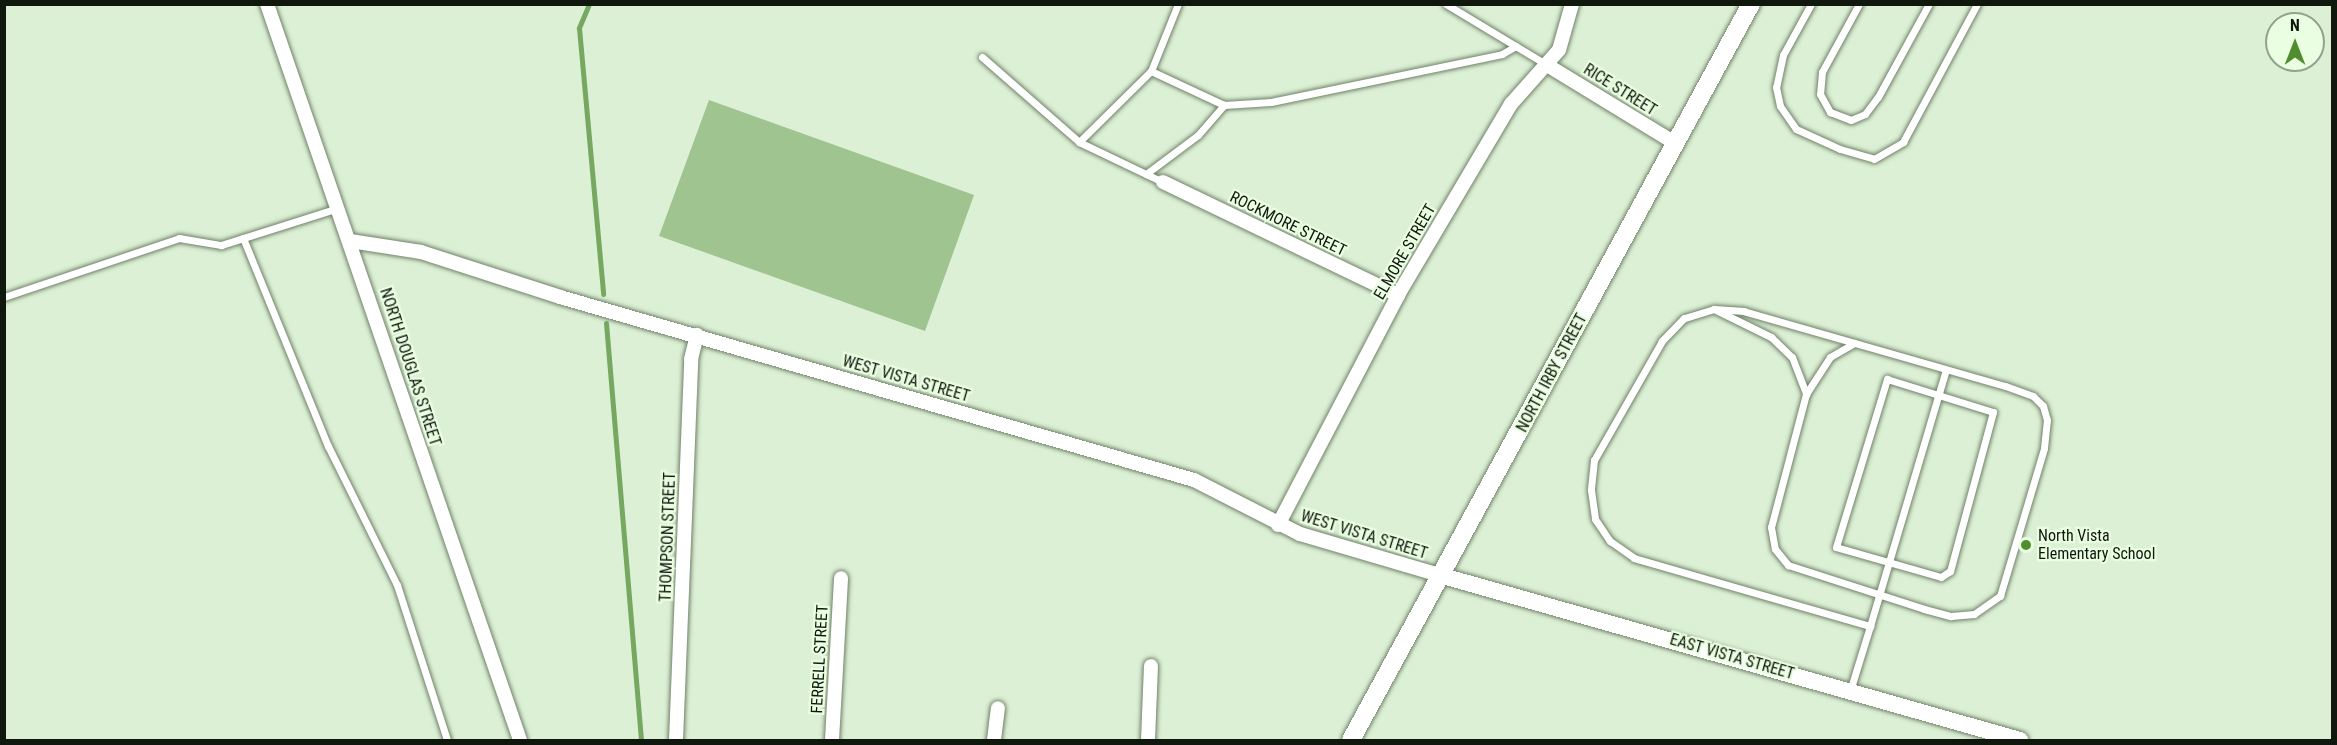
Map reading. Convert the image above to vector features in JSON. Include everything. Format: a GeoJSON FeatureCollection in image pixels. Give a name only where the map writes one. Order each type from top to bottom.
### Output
{"type":"FeatureCollection","features":[{"type":"Feature","properties":{"kind":"main road","name":"NORTH IRBY STREET"},"geometry":{"type":"LineString","coordinates":[[1351,741],[1443,576],[1751,4]]}},
{"type":"Feature","properties":{"kind":"street","name":"NORTH DOUGLAS STREET"},"geometry":{"type":"LineString","coordinates":[[267,4],[520,741]]}},
{"type":"Feature","properties":{"kind":"street","name":"ELMORE STREET"},"geometry":{"type":"LineString","coordinates":[[1278,525],[1398,296],[1520,90],[1547,65],[1559,50],[1572,4]]}},
{"type":"Feature","properties":{"kind":"street","name":"RICE STREET"},"geometry":{"type":"LineString","coordinates":[[1547,65],[1675,143]]}},
{"type":"Feature","properties":{"kind":"street","name":"ROCKMORE STREET"},"geometry":{"type":"LineString","coordinates":[[1163,182],[1398,296]]}},
{"type":"Feature","properties":{"kind":"street","name":"WEST VISTA STREET"},"geometry":{"type":"LineString","coordinates":[[350,241],[421,252],[1194,480],[1278,525],[1443,576]]}},
{"type":"Feature","properties":{"kind":"street","name":"THOMPSON STREET"},"geometry":{"type":"LineString","coordinates":[[675,741],[691,359],[697,335]]}},
{"type":"Feature","properties":{"kind":"street","name":"EAST VISTA STREET"},"geometry":{"type":"LineString","coordinates":[[1443,576],[2012,740]]}},
{"type":"Feature","properties":{"kind":"street","name":"FERRELL STREET"},"geometry":{"type":"LineString","coordinates":[[832,741],[841,578]]}},
{"type":"Feature","properties":{"kind":"street"},"geometry":{"type":"LineString","coordinates":[[1148,741],[1151,666]]}},
{"type":"Feature","properties":{"kind":"street"},"geometry":{"type":"LineString","coordinates":[[994,741],[998,708]]}},
{"type":"Feature","properties":{"kind":"lane"},"geometry":{"type":"LineString","coordinates":[[1079,142],[1151,70],[1178,4]]}},
{"type":"Feature","properties":{"kind":"lane"},"geometry":{"type":"LineString","coordinates":[[1446,4],[1547,65]]}},
{"type":"Feature","properties":{"kind":"lane"},"geometry":{"type":"LineString","coordinates":[[1811,4],[1783,55],[1776,87],[1780,106],[1796,129],[1840,149],[1874,159],[1902,142],[1977,4]]}},
{"type":"Feature","properties":{"kind":"lane"},"geometry":{"type":"LineString","coordinates":[[1859,4],[1822,72],[1820,94],[1830,112],[1851,120],[1865,114],[1878,97],[1929,4]]}},
{"type":"Feature","properties":{"kind":"lane"},"geometry":{"type":"LineString","coordinates":[[1151,70],[1224,105],[1270,102],[1502,54],[1516,46]]}},
{"type":"Feature","properties":{"kind":"lane"},"geometry":{"type":"LineString","coordinates":[[982,57],[1079,142],[1163,182]]}},
{"type":"Feature","properties":{"kind":"lane"},"geometry":{"type":"LineString","coordinates":[[1146,174],[1198,135],[1224,105]]}},
{"type":"Feature","properties":{"kind":"lane"},"geometry":{"type":"LineString","coordinates":[[4,297],[179,238],[221,245],[338,208]]}},
{"type":"Feature","properties":{"kind":"lane"},"geometry":{"type":"LineString","coordinates":[[243,238],[328,446],[396,585],[447,741]]}},
{"type":"Feature","properties":{"kind":"lane"},"geometry":{"type":"LineString","coordinates":[[1854,343],[1830,357],[1806,394],[1771,527],[1775,549],[1788,565],[1951,616],[1974,614],[1993,602],[2007,579],[2041,459],[2047,420],[2043,406],[2033,396],[1946,369],[1744,311],[1714,309],[1684,318],[1662,341],[1594,460],[1590,490],[1595,519],[1610,541],[1634,558],[1870,626]]}},
{"type":"Feature","properties":{"kind":"lane"},"geometry":{"type":"LineString","coordinates":[[1714,309],[1771,337],[1792,357],[1806,394]]}},
{"type":"Feature","properties":{"kind":"lane"},"geometry":{"type":"LineString","coordinates":[[1850,692],[1882,595],[1946,369]]}},
{"type":"Feature","properties":{"kind":"lane"},"geometry":{"type":"LineString","coordinates":[[1887,379],[1939,394],[1993,412],[1950,571],[1941,577],[1836,547],[1887,379]]}},
{"type":"Feature","properties":{"kind":"green space"},"geometry":{"type":"Polygon","coordinates":[[[709,100],[974,195],[925,331],[659,236],[709,100]]]}},
{"type":"Feature","properties":{"kind":"waterway"},"geometry":{"type":"LineString","coordinates":[[589,4],[579,28],[603,294]]}},
{"type":"Feature","properties":{"kind":"waterway"},"geometry":{"type":"LineString","coordinates":[[606,323],[641,739]]}},
{"type":"Feature","properties":{"kind":"place","name":"North Vista Elementary School"},"geometry":{"type":"Point","coordinates":[2026,545]}}]}
